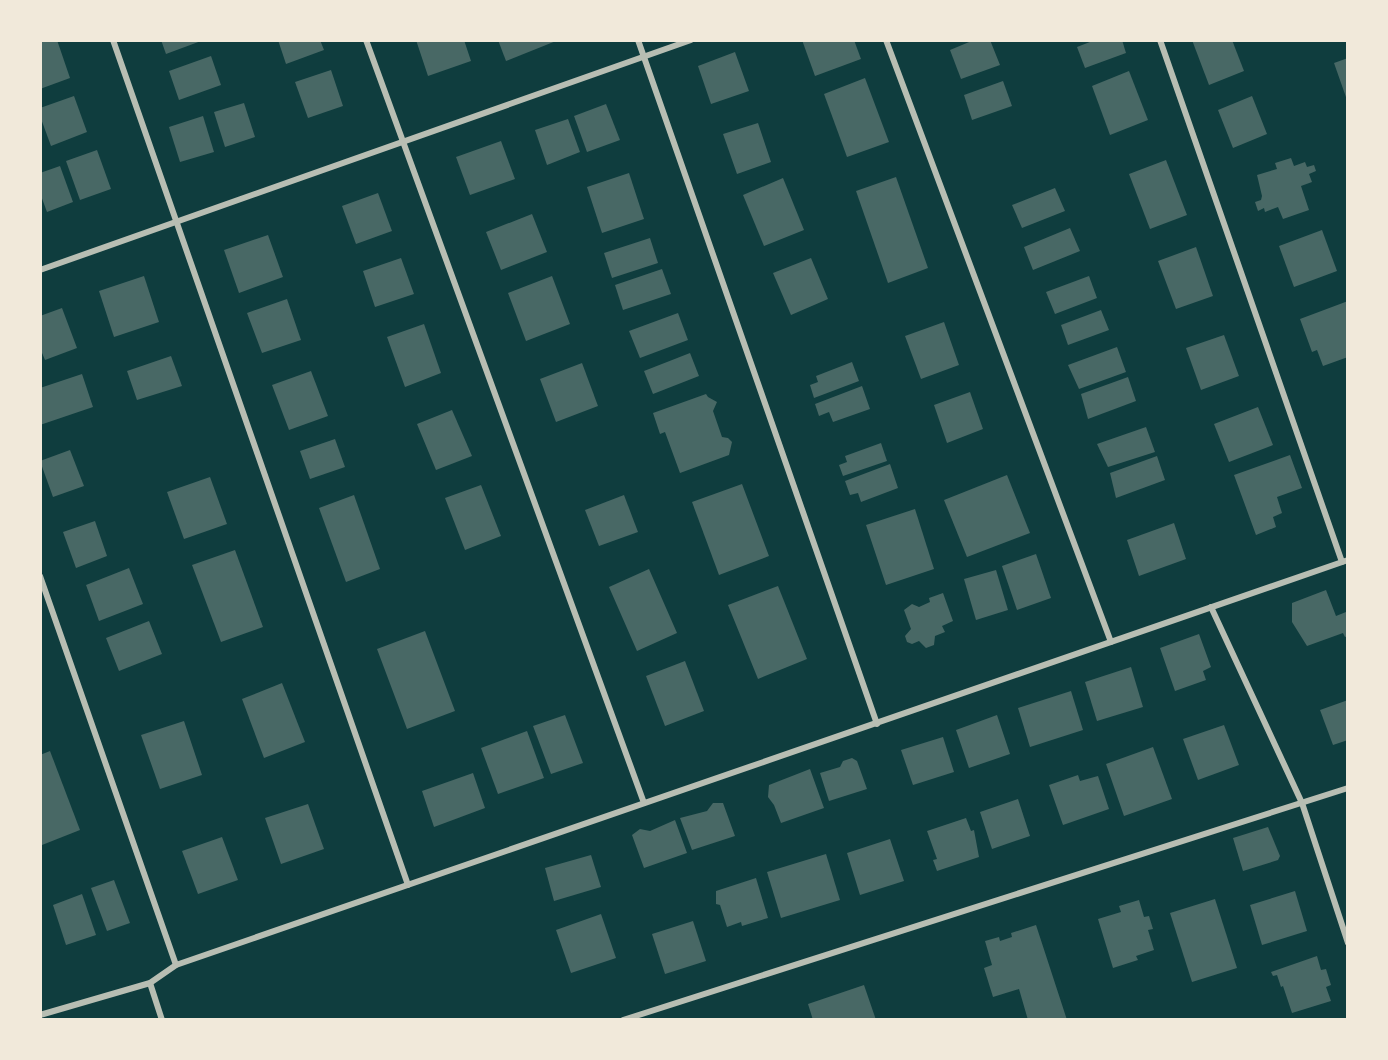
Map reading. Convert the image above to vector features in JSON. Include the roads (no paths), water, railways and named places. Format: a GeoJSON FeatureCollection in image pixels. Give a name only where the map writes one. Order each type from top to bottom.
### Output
{"type":"FeatureCollection","features":[{"type":"Feature","properties":{"kind":"street"},"geometry":{"type":"LineString","coordinates":[[113,40],[408,885]]}},
{"type":"Feature","properties":{"kind":"street"},"geometry":{"type":"LineString","coordinates":[[366,40],[644,803]]}},
{"type":"Feature","properties":{"kind":"street"},"geometry":{"type":"LineString","coordinates":[[638,40],[877,724]]}},
{"type":"Feature","properties":{"kind":"street"},"geometry":{"type":"LineString","coordinates":[[40,270],[691,40]]}},
{"type":"Feature","properties":{"kind":"street"},"geometry":{"type":"LineString","coordinates":[[886,40],[1112,642]]}},
{"type":"Feature","properties":{"kind":"street"},"geometry":{"type":"LineString","coordinates":[[40,1015],[150,983],[176,964],[1345,561],[1160,40]]}},
{"type":"Feature","properties":{"kind":"street"},"geometry":{"type":"LineString","coordinates":[[40,576],[176,964]]}},
{"type":"Feature","properties":{"kind":"street"},"geometry":{"type":"LineString","coordinates":[[1211,607],[1302,804],[1347,944]]}},
{"type":"Feature","properties":{"kind":"street"},"geometry":{"type":"LineString","coordinates":[[623,1020],[1347,788]]}},
{"type":"Feature","properties":{"kind":"street"},"geometry":{"type":"LineString","coordinates":[[150,983],[162,1020]]}}]}
